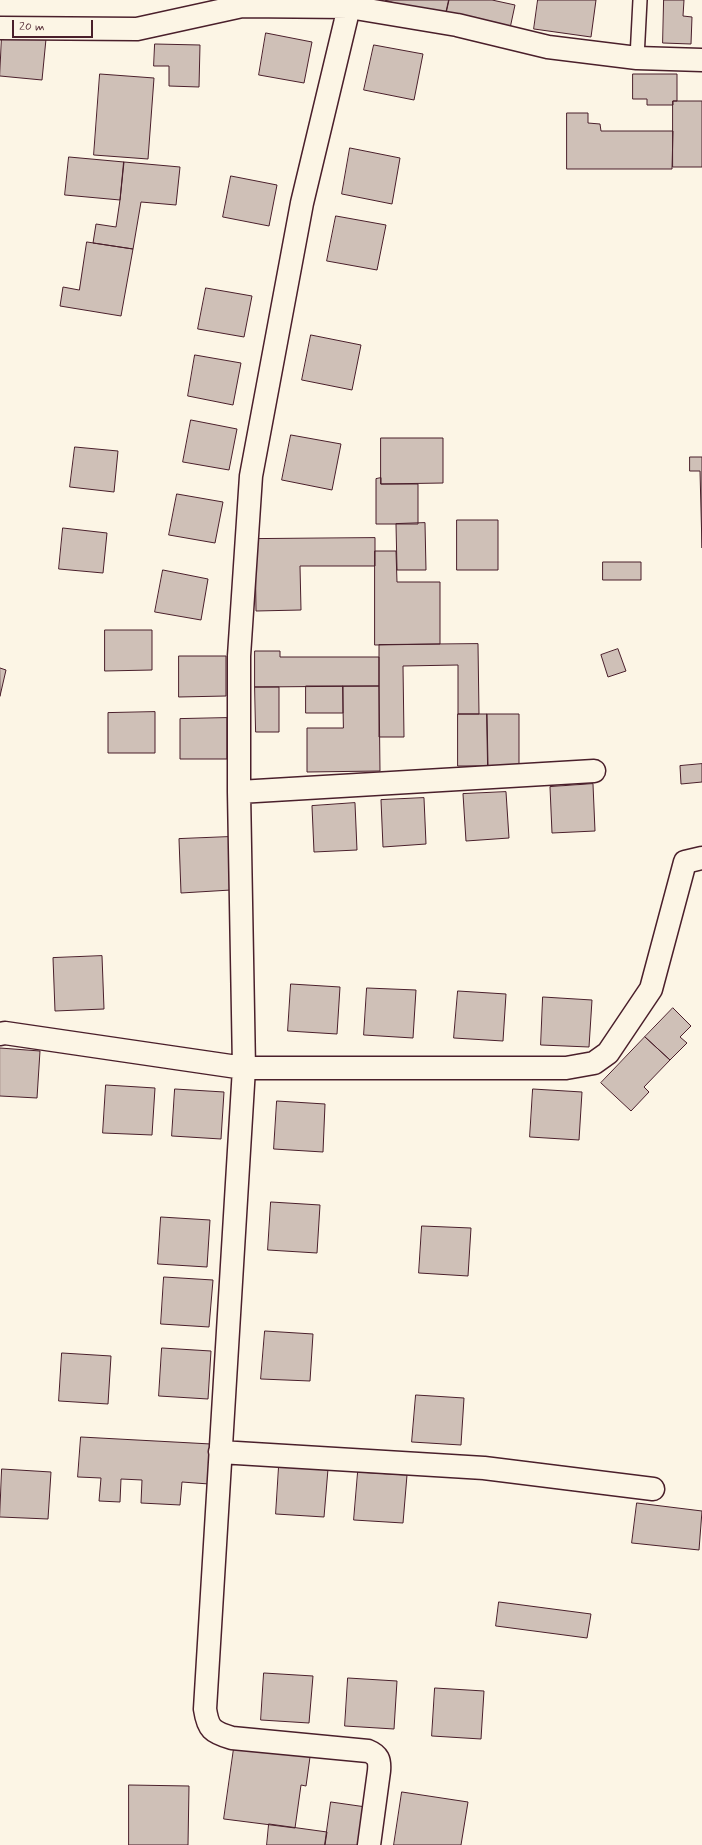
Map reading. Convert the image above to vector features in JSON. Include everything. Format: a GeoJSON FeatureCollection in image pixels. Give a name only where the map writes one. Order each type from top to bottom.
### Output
{"type":"FeatureCollection","features":[{"type":"Feature","properties":{"kind":"street"},"geometry":{"type":"LineString","coordinates":[[0,28],[137,29],[242,3],[349,7],[457,25],[548,46],[637,58],[702,60]]}},
{"type":"Feature","properties":{"kind":"street"},"geometry":{"type":"LineString","coordinates":[[349,7],[302,203],[251,476],[239,656],[239,792],[244,1068],[205,1709],[207,1724],[216,1733],[232,1738],[368,1751],[376,1754],[380,1761],[369,1845]]}},
{"type":"Feature","properties":{"kind":"street"},"geometry":{"type":"LineString","coordinates":[[239,792],[594,771]]}},
{"type":"Feature","properties":{"kind":"street"},"geometry":{"type":"LineString","coordinates":[[0,1034],[5,1033],[244,1068],[566,1068],[594,1063],[608,1053],[650,989],[685,862],[702,858]]}},
{"type":"Feature","properties":{"kind":"street"},"geometry":{"type":"LineString","coordinates":[[220,1452],[484,1468],[653,1489]]}},
{"type":"Feature","properties":{"kind":"lane"},"geometry":{"type":"LineString","coordinates":[[637,58],[640,0]]}},
{"type":"Feature","properties":{"kind":"building"},"geometry":{"type":"Polygon","coordinates":[[[385,0],[449,0],[445,18],[385,0]]]}},
{"type":"Feature","properties":{"kind":"building"},"geometry":{"type":"Polygon","coordinates":[[[449,0],[492,0],[515,5],[509,33],[445,18],[449,0]]]}},
{"type":"Feature","properties":{"kind":"building"},"geometry":{"type":"Polygon","coordinates":[[[538,0],[596,0],[591,37],[534,29],[538,0]]]}},
{"type":"Feature","properties":{"kind":"building"},"geometry":{"type":"Polygon","coordinates":[[[664,0],[684,0],[683,16],[692,17],[691,44],[663,43],[664,0]]]}},
{"type":"Feature","properties":{"kind":"building"},"geometry":{"type":"Polygon","coordinates":[[[266,33],[312,42],[304,83],[259,75],[266,33]]]}},
{"type":"Feature","properties":{"kind":"building"},"geometry":{"type":"Polygon","coordinates":[[[2,35],[46,39],[42,80],[0,76],[2,35]]]}},
{"type":"Feature","properties":{"kind":"building"},"geometry":{"type":"Polygon","coordinates":[[[155,44],[200,45],[199,87],[169,86],[169,66],[154,66],[155,44]]]}},
{"type":"Feature","properties":{"kind":"building"},"geometry":{"type":"Polygon","coordinates":[[[374,45],[423,54],[414,100],[364,90],[374,45]]]}},
{"type":"Feature","properties":{"kind":"building"},"geometry":{"type":"Polygon","coordinates":[[[100,74],[154,78],[148,159],[94,155],[100,74]]]}},
{"type":"Feature","properties":{"kind":"building"},"geometry":{"type":"Polygon","coordinates":[[[633,74],[677,74],[677,101],[673,101],[673,105],[647,105],[647,99],[633,99],[633,74]]]}},
{"type":"Feature","properties":{"kind":"building"},"geometry":{"type":"Polygon","coordinates":[[[673,101],[702,101],[702,167],[673,167],[673,101]]]}},
{"type":"Feature","properties":{"kind":"building"},"geometry":{"type":"Polygon","coordinates":[[[567,113],[588,113],[588,123],[600,124],[601,131],[673,131],[672,169],[567,169],[567,113]]]}},
{"type":"Feature","properties":{"kind":"building"},"geometry":{"type":"Polygon","coordinates":[[[350,148],[400,158],[392,204],[342,194],[350,148]]]}},
{"type":"Feature","properties":{"kind":"building"},"geometry":{"type":"Polygon","coordinates":[[[69,157],[124,162],[120,200],[65,195],[69,157]]]}},
{"type":"Feature","properties":{"kind":"building"},"geometry":{"type":"Polygon","coordinates":[[[124,162],[180,167],[176,205],[141,202],[133,249],[93,243],[96,224],[116,227],[124,162]]]}},
{"type":"Feature","properties":{"kind":"building"},"geometry":{"type":"Polygon","coordinates":[[[231,176],[277,185],[269,226],[223,217],[231,176]]]}},
{"type":"Feature","properties":{"kind":"building"},"geometry":{"type":"Polygon","coordinates":[[[336,216],[386,225],[377,270],[327,261],[336,216]]]}},
{"type":"Feature","properties":{"kind":"building"},"geometry":{"type":"Polygon","coordinates":[[[87,242],[133,249],[121,316],[60,306],[63,287],[79,290],[87,242]]]}},
{"type":"Feature","properties":{"kind":"building"},"geometry":{"type":"Polygon","coordinates":[[[206,288],[252,296],[244,337],[198,329],[206,288]]]}},
{"type":"Feature","properties":{"kind":"building"},"geometry":{"type":"Polygon","coordinates":[[[311,335],[361,345],[352,390],[302,380],[311,335]]]}},
{"type":"Feature","properties":{"kind":"building"},"geometry":{"type":"Polygon","coordinates":[[[195,355],[241,363],[233,405],[188,396],[195,355]]]}},
{"type":"Feature","properties":{"kind":"building"},"geometry":{"type":"Polygon","coordinates":[[[191,420],[237,429],[229,470],[183,462],[191,420]]]}},
{"type":"Feature","properties":{"kind":"building"},"geometry":{"type":"Polygon","coordinates":[[[291,435],[341,444],[332,490],[282,480],[291,435]]]}},
{"type":"Feature","properties":{"kind":"building"},"geometry":{"type":"Polygon","coordinates":[[[381,438],[443,438],[443,483],[381,484],[381,438]]]}},
{"type":"Feature","properties":{"kind":"building"},"geometry":{"type":"Polygon","coordinates":[[[75,447],[118,451],[114,492],[70,487],[75,447]]]}},
{"type":"Feature","properties":{"kind":"building"},"geometry":{"type":"Polygon","coordinates":[[[690,457],[702,457],[702,548],[700,471],[690,471],[690,457]]]}},
{"type":"Feature","properties":{"kind":"building"},"geometry":{"type":"Polygon","coordinates":[[[381,478],[381,484],[418,484],[418,524],[376,524],[376,479],[381,478]]]}},
{"type":"Feature","properties":{"kind":"building"},"geometry":{"type":"Polygon","coordinates":[[[177,494],[223,502],[215,543],[169,535],[177,494]]]}},
{"type":"Feature","properties":{"kind":"building"},"geometry":{"type":"Polygon","coordinates":[[[457,520],[498,520],[498,570],[457,570],[457,520]]]}},
{"type":"Feature","properties":{"kind":"building"},"geometry":{"type":"Polygon","coordinates":[[[425,523],[426,570],[397,570],[396,524],[425,523]]]}},
{"type":"Feature","properties":{"kind":"building"},"geometry":{"type":"Polygon","coordinates":[[[63,528],[107,533],[103,573],[59,569],[63,528]]]}},
{"type":"Feature","properties":{"kind":"building"},"geometry":{"type":"Polygon","coordinates":[[[375,538],[375,566],[300,566],[301,610],[256,611],[255,539],[375,538]]]}},
{"type":"Feature","properties":{"kind":"building"},"geometry":{"type":"Polygon","coordinates":[[[375,551],[396,551],[397,582],[440,582],[440,644],[375,645],[375,551]]]}},
{"type":"Feature","properties":{"kind":"building"},"geometry":{"type":"Polygon","coordinates":[[[603,562],[641,562],[641,580],[603,580],[603,562]]]}},
{"type":"Feature","properties":{"kind":"building"},"geometry":{"type":"Polygon","coordinates":[[[163,570],[208,579],[201,620],[155,612],[163,570]]]}},
{"type":"Feature","properties":{"kind":"building"},"geometry":{"type":"Polygon","coordinates":[[[105,630],[152,630],[152,670],[105,671],[105,630]]]}},
{"type":"Feature","properties":{"kind":"building"},"geometry":{"type":"Polygon","coordinates":[[[478,644],[479,714],[458,714],[458,665],[403,666],[404,737],[379,737],[379,645],[478,644]]]}},
{"type":"Feature","properties":{"kind":"building"},"geometry":{"type":"Polygon","coordinates":[[[618,649],[626,671],[608,677],[601,655],[618,649]]]}},
{"type":"Feature","properties":{"kind":"building"},"geometry":{"type":"Polygon","coordinates":[[[255,651],[280,651],[280,657],[379,657],[379,686],[255,687],[255,651]]]}},
{"type":"Feature","properties":{"kind":"building"},"geometry":{"type":"Polygon","coordinates":[[[179,656],[226,656],[226,696],[179,697],[179,656]]]}},
{"type":"Feature","properties":{"kind":"building"},"geometry":{"type":"Polygon","coordinates":[[[0,668],[6,670],[0,696],[0,668]]]}},
{"type":"Feature","properties":{"kind":"building"},"geometry":{"type":"Polygon","coordinates":[[[306,686],[343,686],[343,713],[306,713],[306,686]]]}},
{"type":"Feature","properties":{"kind":"building"},"geometry":{"type":"Polygon","coordinates":[[[343,686],[379,686],[380,771],[307,772],[307,728],[343,728],[343,686]]]}},
{"type":"Feature","properties":{"kind":"building"},"geometry":{"type":"Polygon","coordinates":[[[255,687],[279,687],[279,732],[256,732],[255,687]]]}},
{"type":"Feature","properties":{"kind":"building"},"geometry":{"type":"Polygon","coordinates":[[[155,712],[155,753],[108,753],[108,713],[155,712]]]}},
{"type":"Feature","properties":{"kind":"building"},"geometry":{"type":"Polygon","coordinates":[[[458,714],[487,714],[488,766],[458,766],[458,714]]]}},
{"type":"Feature","properties":{"kind":"building"},"geometry":{"type":"Polygon","coordinates":[[[487,714],[519,714],[519,766],[488,766],[487,714]]]}},
{"type":"Feature","properties":{"kind":"building"},"geometry":{"type":"Polygon","coordinates":[[[227,718],[227,759],[180,759],[180,719],[227,718]]]}},
{"type":"Feature","properties":{"kind":"building"},"geometry":{"type":"Polygon","coordinates":[[[702,764],[702,782],[681,784],[680,766],[702,764]]]}},
{"type":"Feature","properties":{"kind":"building"},"geometry":{"type":"Polygon","coordinates":[[[593,784],[595,831],[552,833],[550,787],[593,784]]]}},
{"type":"Feature","properties":{"kind":"building"},"geometry":{"type":"Polygon","coordinates":[[[506,792],[509,838],[466,841],[463,794],[506,792]]]}},
{"type":"Feature","properties":{"kind":"building"},"geometry":{"type":"Polygon","coordinates":[[[424,798],[426,844],[383,847],[381,800],[424,798]]]}},
{"type":"Feature","properties":{"kind":"building"},"geometry":{"type":"Polygon","coordinates":[[[355,803],[357,850],[314,852],[312,806],[355,803]]]}},
{"type":"Feature","properties":{"kind":"building"},"geometry":{"type":"Polygon","coordinates":[[[229,837],[231,890],[181,893],[179,839],[229,837]]]}},
{"type":"Feature","properties":{"kind":"building"},"geometry":{"type":"Polygon","coordinates":[[[102,956],[104,1009],[55,1011],[53,958],[102,956]]]}},
{"type":"Feature","properties":{"kind":"building"},"geometry":{"type":"Polygon","coordinates":[[[291,984],[340,987],[337,1034],[288,1031],[291,984]]]}},
{"type":"Feature","properties":{"kind":"building"},"geometry":{"type":"Polygon","coordinates":[[[367,988],[416,990],[413,1038],[364,1035],[367,988]]]}},
{"type":"Feature","properties":{"kind":"building"},"geometry":{"type":"Polygon","coordinates":[[[458,991],[506,994],[503,1041],[454,1038],[458,991]]]}},
{"type":"Feature","properties":{"kind":"building"},"geometry":{"type":"Polygon","coordinates":[[[543,997],[592,1000],[589,1047],[541,1045],[543,997]]]}},
{"type":"Feature","properties":{"kind":"building"},"geometry":{"type":"Polygon","coordinates":[[[673,1008],[691,1026],[680,1037],[687,1043],[670,1060],[645,1037],[673,1008]]]}},
{"type":"Feature","properties":{"kind":"building"},"geometry":{"type":"Polygon","coordinates":[[[645,1037],[670,1060],[644,1087],[649,1092],[631,1111],[601,1083],[645,1037]]]}},
{"type":"Feature","properties":{"kind":"building"},"geometry":{"type":"Polygon","coordinates":[[[0,1048],[40,1051],[37,1098],[0,1096],[0,1048]]]}},
{"type":"Feature","properties":{"kind":"building"},"geometry":{"type":"Polygon","coordinates":[[[106,1085],[155,1088],[152,1135],[103,1133],[106,1085]]]}},
{"type":"Feature","properties":{"kind":"building"},"geometry":{"type":"Polygon","coordinates":[[[175,1089],[224,1092],[221,1139],[172,1136],[175,1089]]]}},
{"type":"Feature","properties":{"kind":"building"},"geometry":{"type":"Polygon","coordinates":[[[533,1089],[582,1092],[579,1140],[530,1137],[533,1089]]]}},
{"type":"Feature","properties":{"kind":"building"},"geometry":{"type":"Polygon","coordinates":[[[277,1101],[325,1104],[323,1152],[274,1149],[277,1101]]]}},
{"type":"Feature","properties":{"kind":"building"},"geometry":{"type":"Polygon","coordinates":[[[271,1202],[320,1205],[317,1253],[268,1250],[271,1202]]]}},
{"type":"Feature","properties":{"kind":"building"},"geometry":{"type":"Polygon","coordinates":[[[161,1217],[210,1220],[207,1267],[158,1264],[161,1217]]]}},
{"type":"Feature","properties":{"kind":"building"},"geometry":{"type":"Polygon","coordinates":[[[422,1226],[471,1228],[468,1276],[419,1273],[422,1226]]]}},
{"type":"Feature","properties":{"kind":"building"},"geometry":{"type":"Polygon","coordinates":[[[164,1277],[213,1280],[209,1327],[161,1324],[164,1277]]]}},
{"type":"Feature","properties":{"kind":"building"},"geometry":{"type":"Polygon","coordinates":[[[265,1331],[313,1334],[310,1381],[261,1379],[265,1331]]]}},
{"type":"Feature","properties":{"kind":"building"},"geometry":{"type":"Polygon","coordinates":[[[162,1348],[211,1351],[208,1399],[159,1396],[162,1348]]]}},
{"type":"Feature","properties":{"kind":"building"},"geometry":{"type":"Polygon","coordinates":[[[62,1353],[111,1356],[108,1404],[59,1401],[62,1353]]]}},
{"type":"Feature","properties":{"kind":"building"},"geometry":{"type":"Polygon","coordinates":[[[416,1395],[464,1398],[461,1445],[412,1442],[416,1395]]]}},
{"type":"Feature","properties":{"kind":"building"},"geometry":{"type":"Polygon","coordinates":[[[81,1437],[211,1444],[209,1484],[182,1482],[180,1505],[141,1503],[142,1480],[121,1479],[120,1502],[99,1501],[101,1478],[78,1477],[81,1437]]]}},
{"type":"Feature","properties":{"kind":"building"},"geometry":{"type":"Polygon","coordinates":[[[279,1466],[328,1469],[324,1517],[276,1514],[279,1466]]]}},
{"type":"Feature","properties":{"kind":"building"},"geometry":{"type":"Polygon","coordinates":[[[2,1469],[51,1472],[48,1519],[0,1517],[2,1469]]]}},
{"type":"Feature","properties":{"kind":"building"},"geometry":{"type":"Polygon","coordinates":[[[358,1472],[407,1475],[403,1523],[354,1520],[358,1472]]]}},
{"type":"Feature","properties":{"kind":"building"},"geometry":{"type":"Polygon","coordinates":[[[637,1503],[702,1511],[699,1550],[632,1543],[637,1503]]]}},
{"type":"Feature","properties":{"kind":"building"},"geometry":{"type":"Polygon","coordinates":[[[499,1602],[591,1614],[587,1638],[496,1626],[499,1602]]]}},
{"type":"Feature","properties":{"kind":"building"},"geometry":{"type":"Polygon","coordinates":[[[264,1673],[313,1676],[309,1723],[261,1720],[264,1673]]]}},
{"type":"Feature","properties":{"kind":"building"},"geometry":{"type":"Polygon","coordinates":[[[348,1678],[397,1681],[394,1729],[345,1726],[348,1678]]]}},
{"type":"Feature","properties":{"kind":"building"},"geometry":{"type":"Polygon","coordinates":[[[435,1688],[484,1691],[481,1739],[432,1736],[435,1688]]]}},
{"type":"Feature","properties":{"kind":"building"},"geometry":{"type":"Polygon","coordinates":[[[234,1748],[310,1757],[306,1786],[301,1785],[295,1828],[224,1819],[234,1748]]]}},
{"type":"Feature","properties":{"kind":"building"},"geometry":{"type":"Polygon","coordinates":[[[129,1785],[189,1786],[188,1845],[129,1845],[129,1785]]]}},
{"type":"Feature","properties":{"kind":"building"},"geometry":{"type":"Polygon","coordinates":[[[402,1792],[468,1802],[461,1845],[394,1845],[402,1792]]]}},
{"type":"Feature","properties":{"kind":"building"},"geometry":{"type":"Polygon","coordinates":[[[331,1802],[366,1807],[361,1845],[325,1845],[331,1802]]]}},
{"type":"Feature","properties":{"kind":"building"},"geometry":{"type":"Polygon","coordinates":[[[269,1824],[327,1832],[325,1845],[267,1845],[269,1824]]]}}]}
